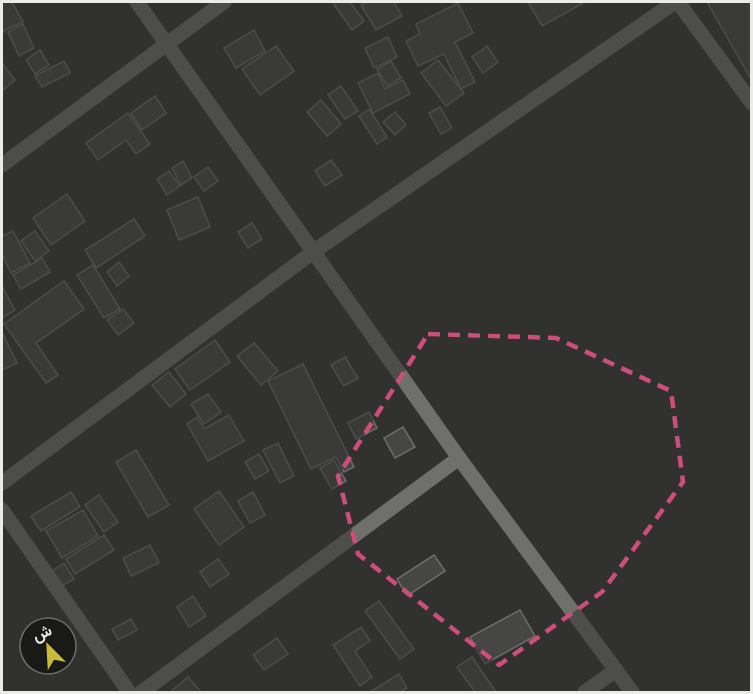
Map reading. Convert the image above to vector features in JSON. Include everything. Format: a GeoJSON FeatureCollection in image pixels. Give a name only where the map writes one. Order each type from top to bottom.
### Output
{"type":"FeatureCollection","features":[{"type":"Feature","properties":{"kind":"street"},"geometry":{"type":"LineString","coordinates":[[137,2],[459,458],[632,693]]}},
{"type":"Feature","properties":{"kind":"street"},"geometry":{"type":"LineString","coordinates":[[2,165],[224,2]]}},
{"type":"Feature","properties":{"kind":"street"},"geometry":{"type":"LineString","coordinates":[[2,483],[313,252],[677,2],[752,103]]}},
{"type":"Feature","properties":{"kind":"street"},"geometry":{"type":"LineString","coordinates":[[142,693],[459,458]]}},
{"type":"Feature","properties":{"kind":"street"},"geometry":{"type":"LineString","coordinates":[[2,510],[129,693]]}},
{"type":"Feature","properties":{"kind":"street"},"geometry":{"type":"LineString","coordinates":[[585,693],[616,670]]}},
{"type":"Feature","properties":{"kind":"highlighted area"},"geometry":{"type":"Polygon","coordinates":[[[428,334],[556,338],[671,391],[683,482],[602,592],[499,665],[358,554],[338,476],[428,334]]]}},
{"type":"Feature","properties":{"kind":"building"},"geometry":{"type":"Polygon","coordinates":[[[2,2],[12,2],[23,22],[2,32],[2,2]]]}},
{"type":"Feature","properties":{"kind":"building"},"geometry":{"type":"Polygon","coordinates":[[[350,2],[364,21],[352,30],[333,3],[350,2]]]}},
{"type":"Feature","properties":{"kind":"building"},"geometry":{"type":"Polygon","coordinates":[[[367,2],[394,2],[402,16],[376,30],[361,5],[367,2]]]}},
{"type":"Feature","properties":{"kind":"building"},"geometry":{"type":"Polygon","coordinates":[[[528,2],[585,2],[542,26],[528,2]]]}},
{"type":"Feature","properties":{"kind":"building"},"geometry":{"type":"Polygon","coordinates":[[[711,2],[752,2],[752,81],[708,4],[711,2]]]}},
{"type":"Feature","properties":{"kind":"building"},"geometry":{"type":"Polygon","coordinates":[[[458,3],[473,33],[455,42],[475,82],[461,89],[444,54],[418,66],[406,41],[420,34],[416,24],[458,3]]]}},
{"type":"Feature","properties":{"kind":"building"},"geometry":{"type":"Polygon","coordinates":[[[23,24],[34,48],[19,56],[8,32],[23,24]]]}},
{"type":"Feature","properties":{"kind":"building"},"geometry":{"type":"Polygon","coordinates":[[[254,30],[265,51],[236,68],[224,48],[254,30]]]}},
{"type":"Feature","properties":{"kind":"building"},"geometry":{"type":"Polygon","coordinates":[[[388,37],[397,57],[374,68],[365,48],[388,37]]]}},
{"type":"Feature","properties":{"kind":"building"},"geometry":{"type":"Polygon","coordinates":[[[276,46],[294,71],[260,95],[242,69],[276,46]]]}},
{"type":"Feature","properties":{"kind":"building"},"geometry":{"type":"Polygon","coordinates":[[[487,46],[498,62],[483,73],[472,57],[487,46]]]}},
{"type":"Feature","properties":{"kind":"building"},"geometry":{"type":"Polygon","coordinates":[[[40,50],[49,65],[35,74],[26,60],[40,50]]]}},
{"type":"Feature","properties":{"kind":"building"},"geometry":{"type":"Polygon","coordinates":[[[438,60],[464,93],[446,106],[421,73],[438,60]]]}},
{"type":"Feature","properties":{"kind":"building"},"geometry":{"type":"Polygon","coordinates":[[[64,61],[70,73],[42,87],[35,76],[64,61]]]}},
{"type":"Feature","properties":{"kind":"building"},"geometry":{"type":"Polygon","coordinates":[[[391,61],[401,78],[387,86],[377,69],[391,61]]]}},
{"type":"Feature","properties":{"kind":"building"},"geometry":{"type":"Polygon","coordinates":[[[2,63],[15,80],[2,91],[2,63]]]}},
{"type":"Feature","properties":{"kind":"building"},"geometry":{"type":"Polygon","coordinates":[[[378,73],[385,89],[403,80],[410,94],[373,113],[358,83],[378,73]]]}},
{"type":"Feature","properties":{"kind":"building"},"geometry":{"type":"Polygon","coordinates":[[[341,86],[358,111],[345,119],[328,95],[341,86]]]}},
{"type":"Feature","properties":{"kind":"building"},"geometry":{"type":"Polygon","coordinates":[[[155,96],[166,113],[142,130],[131,113],[155,96]]]}},
{"type":"Feature","properties":{"kind":"building"},"geometry":{"type":"Polygon","coordinates":[[[321,100],[341,124],[327,136],[307,112],[321,100]]]}},
{"type":"Feature","properties":{"kind":"building"},"geometry":{"type":"Polygon","coordinates":[[[440,107],[452,128],[441,134],[429,113],[440,107]]]}},
{"type":"Feature","properties":{"kind":"building"},"geometry":{"type":"Polygon","coordinates":[[[369,109],[387,137],[377,144],[359,116],[369,109]]]}},
{"type":"Feature","properties":{"kind":"building"},"geometry":{"type":"Polygon","coordinates":[[[395,112],[406,125],[395,135],[383,122],[395,112]]]}},
{"type":"Feature","properties":{"kind":"building"},"geometry":{"type":"Polygon","coordinates":[[[128,113],[150,144],[136,154],[126,140],[98,160],[86,143],[128,113]]]}},
{"type":"Feature","properties":{"kind":"building"},"geometry":{"type":"Polygon","coordinates":[[[331,160],[342,175],[325,186],[315,171],[331,160]]]}},
{"type":"Feature","properties":{"kind":"building"},"geometry":{"type":"Polygon","coordinates":[[[183,161],[192,178],[181,185],[172,168],[183,161]]]}},
{"type":"Feature","properties":{"kind":"building"},"geometry":{"type":"Polygon","coordinates":[[[208,167],[218,181],[204,191],[194,177],[208,167]]]}},
{"type":"Feature","properties":{"kind":"building"},"geometry":{"type":"Polygon","coordinates":[[[169,171],[180,186],[167,195],[157,179],[169,171]]]}},
{"type":"Feature","properties":{"kind":"building"},"geometry":{"type":"Polygon","coordinates":[[[67,194],[85,221],[51,245],[33,218],[67,194]]]}},
{"type":"Feature","properties":{"kind":"building"},"geometry":{"type":"Polygon","coordinates":[[[198,197],[210,227],[179,240],[167,210],[198,197]]]}},
{"type":"Feature","properties":{"kind":"building"},"geometry":{"type":"Polygon","coordinates":[[[134,219],[145,236],[96,268],[85,250],[134,219]]]}},
{"type":"Feature","properties":{"kind":"building"},"geometry":{"type":"Polygon","coordinates":[[[252,223],[262,239],[248,248],[238,232],[252,223]]]}},
{"type":"Feature","properties":{"kind":"building"},"geometry":{"type":"Polygon","coordinates":[[[13,231],[30,263],[11,273],[2,254],[2,236],[13,231]]]}},
{"type":"Feature","properties":{"kind":"building"},"geometry":{"type":"Polygon","coordinates":[[[35,231],[49,251],[35,261],[21,241],[35,231]]]}},
{"type":"Feature","properties":{"kind":"building"},"geometry":{"type":"Polygon","coordinates":[[[42,258],[50,272],[21,289],[13,275],[42,258]]]}},
{"type":"Feature","properties":{"kind":"building"},"geometry":{"type":"Polygon","coordinates":[[[119,262],[129,276],[117,286],[107,272],[119,262]]]}},
{"type":"Feature","properties":{"kind":"building"},"geometry":{"type":"Polygon","coordinates":[[[93,265],[120,309],[104,318],[77,275],[93,265]]]}},
{"type":"Feature","properties":{"kind":"building"},"geometry":{"type":"Polygon","coordinates":[[[64,281],[84,309],[36,343],[58,375],[46,383],[4,324],[64,281]]]}},
{"type":"Feature","properties":{"kind":"building"},"geometry":{"type":"Polygon","coordinates":[[[2,286],[15,310],[2,318],[2,286]]]}},
{"type":"Feature","properties":{"kind":"building"},"geometry":{"type":"Polygon","coordinates":[[[123,309],[134,323],[118,335],[107,320],[123,309]]]}},
{"type":"Feature","properties":{"kind":"building"},"geometry":{"type":"Polygon","coordinates":[[[2,332],[17,363],[2,370],[2,332]]]}},
{"type":"Feature","properties":{"kind":"building"},"geometry":{"type":"Polygon","coordinates":[[[215,340],[230,362],[190,390],[175,369],[215,340]]]}},
{"type":"Feature","properties":{"kind":"building"},"geometry":{"type":"Polygon","coordinates":[[[254,343],[278,371],[261,385],[237,356],[254,343]]]}},
{"type":"Feature","properties":{"kind":"building"},"geometry":{"type":"Polygon","coordinates":[[[345,357],[358,378],[344,386],[331,365],[345,357]]]}},
{"type":"Feature","properties":{"kind":"building"},"geometry":{"type":"Polygon","coordinates":[[[303,364],[354,467],[344,472],[336,457],[311,469],[268,381],[303,364]]]}},
{"type":"Feature","properties":{"kind":"building"},"geometry":{"type":"Polygon","coordinates":[[[169,372],[186,394],[170,407],[152,385],[169,372]]]}},
{"type":"Feature","properties":{"kind":"building"},"geometry":{"type":"Polygon","coordinates":[[[208,394],[221,412],[204,424],[191,404],[208,394]]]}},
{"type":"Feature","properties":{"kind":"building"},"geometry":{"type":"Polygon","coordinates":[[[369,412],[377,428],[356,439],[348,423],[369,412]]]}},
{"type":"Feature","properties":{"kind":"building"},"geometry":{"type":"Polygon","coordinates":[[[229,415],[244,441],[208,461],[187,424],[197,417],[204,429],[229,415]]]}},
{"type":"Feature","properties":{"kind":"building"},"geometry":{"type":"Polygon","coordinates":[[[403,427],[415,447],[395,458],[384,438],[403,427]]]}},
{"type":"Feature","properties":{"kind":"building"},"geometry":{"type":"Polygon","coordinates":[[[278,443],[294,476],[280,483],[263,450],[278,443]]]}},
{"type":"Feature","properties":{"kind":"building"},"geometry":{"type":"Polygon","coordinates":[[[136,450],[169,505],[148,517],[116,462],[136,450]]]}},
{"type":"Feature","properties":{"kind":"building"},"geometry":{"type":"Polygon","coordinates":[[[259,454],[269,471],[255,479],[245,462],[259,454]]]}},
{"type":"Feature","properties":{"kind":"building"},"geometry":{"type":"Polygon","coordinates":[[[334,460],[346,481],[332,489],[320,468],[334,460]]]}},
{"type":"Feature","properties":{"kind":"building"},"geometry":{"type":"Polygon","coordinates":[[[219,491],[244,527],[219,545],[194,509],[219,491]]]}},
{"type":"Feature","properties":{"kind":"building"},"geometry":{"type":"Polygon","coordinates":[[[71,492],[80,507],[41,531],[31,516],[71,492]]]}},
{"type":"Feature","properties":{"kind":"building"},"geometry":{"type":"Polygon","coordinates":[[[253,492],[265,515],[250,523],[238,501],[253,492]]]}},
{"type":"Feature","properties":{"kind":"building"},"geometry":{"type":"Polygon","coordinates":[[[99,495],[118,522],[104,532],[85,505],[99,495]]]}},
{"type":"Feature","properties":{"kind":"building"},"geometry":{"type":"Polygon","coordinates":[[[83,510],[98,536],[62,558],[46,531],[83,510]]]}},
{"type":"Feature","properties":{"kind":"building"},"geometry":{"type":"Polygon","coordinates":[[[104,535],[114,550],[75,574],[66,559],[104,535]]]}},
{"type":"Feature","properties":{"kind":"building"},"geometry":{"type":"Polygon","coordinates":[[[150,545],[159,563],[131,576],[123,558],[150,545]]]}},
{"type":"Feature","properties":{"kind":"building"},"geometry":{"type":"Polygon","coordinates":[[[434,555],[445,571],[407,596],[397,579],[434,555]]]}},
{"type":"Feature","properties":{"kind":"building"},"geometry":{"type":"Polygon","coordinates":[[[218,559],[229,574],[210,587],[200,572],[218,559]]]}},
{"type":"Feature","properties":{"kind":"building"},"geometry":{"type":"Polygon","coordinates":[[[64,563],[74,579],[58,588],[49,573],[64,563]]]}},
{"type":"Feature","properties":{"kind":"building"},"geometry":{"type":"Polygon","coordinates":[[[193,596],[206,616],[189,627],[177,607],[193,596]]]}},
{"type":"Feature","properties":{"kind":"building"},"geometry":{"type":"Polygon","coordinates":[[[379,601],[414,649],[400,659],[365,611],[379,601]]]}},
{"type":"Feature","properties":{"kind":"building"},"geometry":{"type":"Polygon","coordinates":[[[520,610],[535,636],[485,664],[470,637],[520,610]]]}},
{"type":"Feature","properties":{"kind":"building"},"geometry":{"type":"Polygon","coordinates":[[[131,619],[137,630],[118,640],[112,629],[131,619]]]}},
{"type":"Feature","properties":{"kind":"building"},"geometry":{"type":"Polygon","coordinates":[[[361,627],[370,641],[355,651],[372,677],[360,686],[333,645],[361,627]]]}},
{"type":"Feature","properties":{"kind":"building"},"geometry":{"type":"Polygon","coordinates":[[[277,638],[288,654],[264,670],[253,655],[277,638]]]}},
{"type":"Feature","properties":{"kind":"building"},"geometry":{"type":"Polygon","coordinates":[[[472,657],[496,692],[475,692],[457,667],[472,657]]]}},
{"type":"Feature","properties":{"kind":"building"},"geometry":{"type":"Polygon","coordinates":[[[399,674],[407,688],[400,692],[370,692],[399,674]]]}},
{"type":"Feature","properties":{"kind":"building"},"geometry":{"type":"Polygon","coordinates":[[[188,677],[201,692],[170,692],[188,677]]]}}]}
